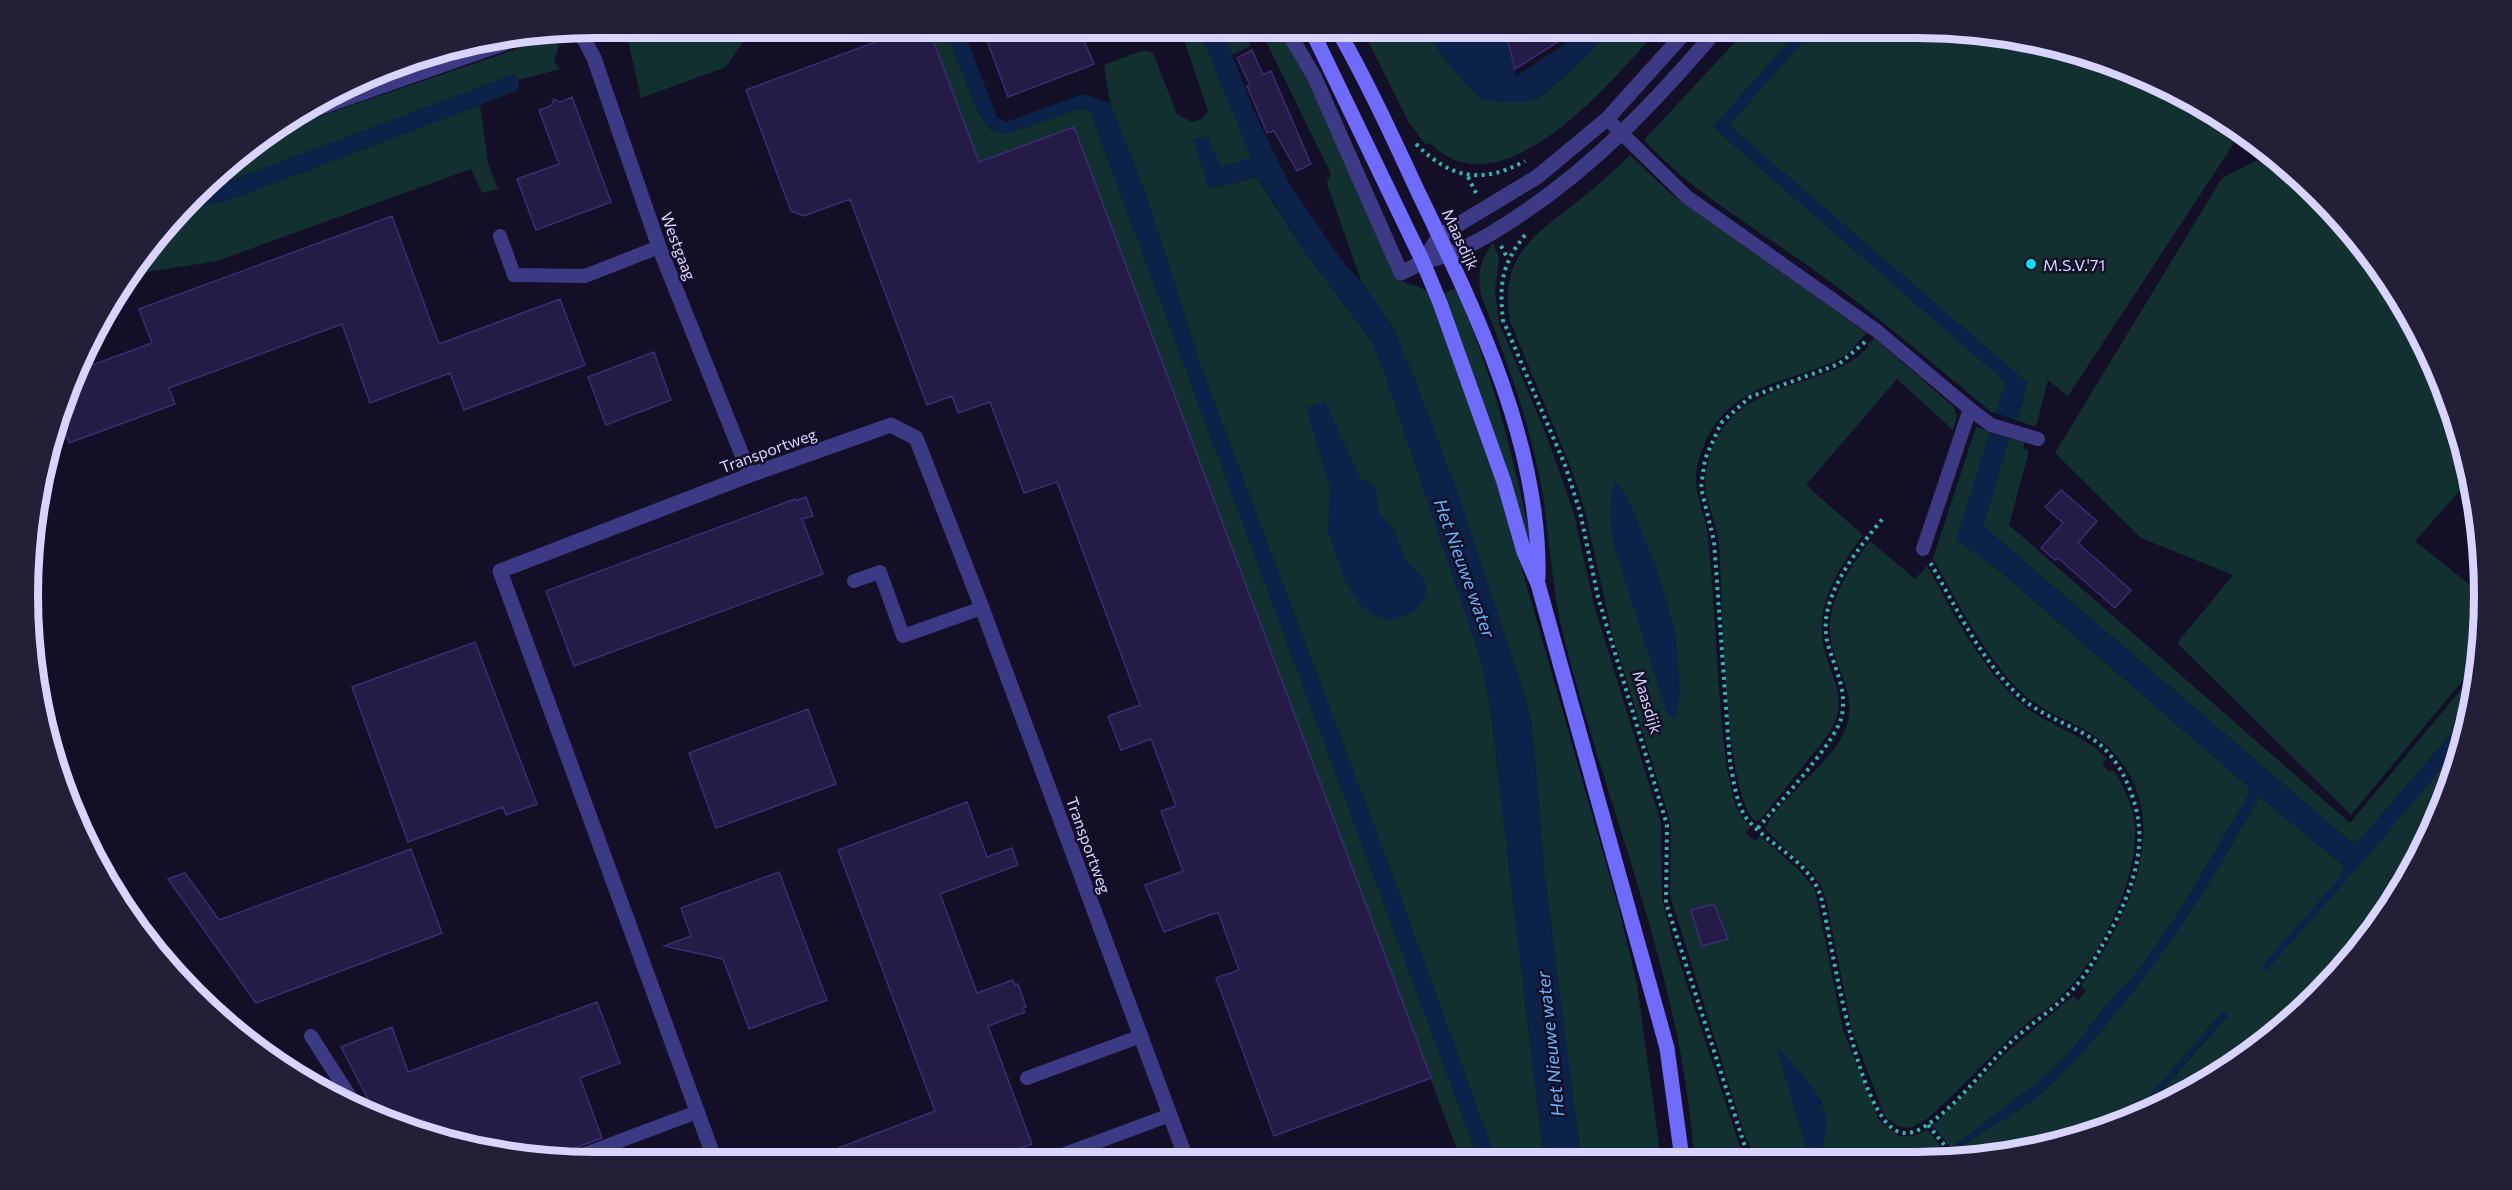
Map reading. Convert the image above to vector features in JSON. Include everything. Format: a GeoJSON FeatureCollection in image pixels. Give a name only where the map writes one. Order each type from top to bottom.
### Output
{"type":"FeatureCollection","features":[{"type":"Feature","properties":{"kind":"main road","name":"Maasdijk"},"geometry":{"type":"LineString","coordinates":[[1315,38],[1423,262],[1474,397],[1504,482],[1524,552],[1538,585],[1667,1048],[1681,1152]]}},
{"type":"Feature","properties":{"kind":"main road","name":"Maasdijk"},"geometry":{"type":"LineString","coordinates":[[1341,38],[1450,256],[1492,356],[1524,461],[1539,539],[1538,585]]}},
{"type":"Feature","properties":{"kind":"street","name":"Westgaag"},"geometry":{"type":"LineString","coordinates":[[583,38],[594,58],[659,247],[750,475]]}},
{"type":"Feature","properties":{"kind":"street"},"geometry":{"type":"LineString","coordinates":[[1292,38],[1314,76],[1401,273],[1423,262],[1450,256],[1495,232],[1581,171],[1622,135],[1709,38]]}},
{"type":"Feature","properties":{"kind":"street"},"geometry":{"type":"LineString","coordinates":[[1423,262],[1439,236],[1537,177],[1607,119],[1680,38]]}},
{"type":"Feature","properties":{"kind":"street"},"geometry":{"type":"LineString","coordinates":[[332,103],[495,46]]}},
{"type":"Feature","properties":{"kind":"street","name":"Transportweg"},"geometry":{"type":"LineString","coordinates":[[712,1152],[500,571],[750,475],[891,425],[916,438],[982,608],[1184,1152]]}},
{"type":"Feature","properties":{"kind":"lane"},"geometry":{"type":"LineString","coordinates":[[1607,119],[1687,197],[1877,331],[1991,425],[2038,439]]}},
{"type":"Feature","properties":{"kind":"lane"},"geometry":{"type":"LineString","coordinates":[[500,236],[514,274],[585,276],[659,247]]}},
{"type":"Feature","properties":{"kind":"lane"},"geometry":{"type":"LineString","coordinates":[[1923,549],[1970,409]]}},
{"type":"Feature","properties":{"kind":"lane"},"geometry":{"type":"LineString","coordinates":[[854,581],[880,573],[903,636],[982,608]]}},
{"type":"Feature","properties":{"kind":"lane"},"geometry":{"type":"LineString","coordinates":[[311,1036],[349,1096]]}},
{"type":"Feature","properties":{"kind":"lane"},"geometry":{"type":"LineString","coordinates":[[1027,1078],[1141,1036]]}},
{"type":"Feature","properties":{"kind":"lane"},"geometry":{"type":"LineString","coordinates":[[590,1152],[697,1112]]}},
{"type":"Feature","properties":{"kind":"lane"},"geometry":{"type":"LineString","coordinates":[[1070,1152],[1170,1115]]}},
{"type":"Feature","properties":{"kind":"path"},"geometry":{"type":"LineString","coordinates":[[1428,156],[1442,166],[1468,177],[1506,170],[1527,160]]}},
{"type":"Feature","properties":{"kind":"path","name":"Maasdijk"},"geometry":{"type":"LineString","coordinates":[[1508,259],[1501,298],[1503,320],[1565,465],[1580,512],[1598,597],[1667,825],[1666,903],[1747,1152]]}},
{"type":"Feature","properties":{"kind":"path"},"geometry":{"type":"LineString","coordinates":[[1877,331],[1839,364],[1750,397],[1721,423],[1705,459],[1701,488],[1714,541],[1730,763],[1743,811],[1758,828],[1802,866],[1819,890],[1849,1038],[1881,1118],[1897,1131],[1907,1133],[1928,1125],[2012,1040],[2076,986],[2103,945],[2124,903],[2136,867],[2140,842],[2139,823],[2133,798],[2116,764],[2094,740],[2046,716],[2009,685],[1970,632],[1923,549]]}},
{"type":"Feature","properties":{"kind":"path"},"geometry":{"type":"LineString","coordinates":[[1758,828],[1837,729],[1844,697],[1828,645],[1826,624],[1837,583],[1849,560],[1884,517]]}},
{"type":"Feature","properties":{"kind":"path"},"geometry":{"type":"LineString","coordinates":[[1928,1125],[1949,1151]]}},
{"type":"Feature","properties":{"kind":"green space"},"geometry":{"type":"Polygon","coordinates":[[[627,38],[749,38],[744,40],[726,67],[641,98],[627,38]]]}},
{"type":"Feature","properties":{"kind":"green space"},"geometry":{"type":"Polygon","coordinates":[[[932,38],[949,38],[975,106],[989,129],[1006,134],[1081,108],[1090,111],[1476,1152],[1458,1152],[1074,127],[973,164],[975,152],[932,38]]]}},
{"type":"Feature","properties":{"kind":"green space"},"geometry":{"type":"Polygon","coordinates":[[[1185,38],[1202,38],[1252,157],[1221,168],[1208,137],[1194,140],[1209,189],[1257,177],[1304,251],[1371,340],[1380,360],[1480,657],[1490,703],[1543,1152],[1493,1152],[1396,885],[1200,364],[1147,198],[1110,103],[1104,65],[1144,50],[1153,53],[1177,114],[1192,122],[1202,119],[1208,111],[1185,38]]]}},
{"type":"Feature","properties":{"kind":"green space"},"geometry":{"type":"Polygon","coordinates":[[[1226,38],[1247,38],[1251,46],[1231,55],[1226,38]]]}},
{"type":"Feature","properties":{"kind":"green space"},"geometry":{"type":"Polygon","coordinates":[[[1264,38],[1284,38],[1309,79],[1394,276],[1429,293],[1495,475],[1618,905],[1637,984],[1660,1152],[1580,1152],[1545,879],[1531,720],[1457,492],[1415,380],[1391,324],[1364,289],[1328,187],[1327,182],[1331,174],[1264,38]]]}},
{"type":"Feature","properties":{"kind":"green space"},"geometry":{"type":"Polygon","coordinates":[[[1366,38],[1431,38],[1450,66],[1475,93],[1487,100],[1515,102],[1533,100],[1541,96],[1604,38],[1650,38],[1586,106],[1555,132],[1523,152],[1490,163],[1459,161],[1430,143],[1426,145],[1408,121],[1366,38]]]}},
{"type":"Feature","properties":{"kind":"green space"},"geometry":{"type":"Polygon","coordinates":[[[1739,38],[1792,38],[1713,127],[2006,382],[1996,413],[1990,411],[1840,289],[1684,178],[1644,140],[1739,38]]]}},
{"type":"Feature","properties":{"kind":"green space","name":"M.S.V.'71"},"geometry":{"type":"Polygon","coordinates":[[[1806,38],[1917,38],[1990,42],[2061,56],[2096,67],[2164,95],[2196,112],[2237,139],[2068,396],[2048,380],[2036,427],[2016,420],[2024,398],[1729,125],[1806,38]]]}},
{"type":"Feature","properties":{"kind":"green space"},"geometry":{"type":"Polygon","coordinates":[[[542,40],[548,40],[559,45],[554,62],[560,69],[519,80],[513,75],[220,183],[295,125],[542,40]]]}},
{"type":"Feature","properties":{"kind":"green space"},"geometry":{"type":"Polygon","coordinates":[[[442,59],[374,84],[416,67],[442,59]]]}},
{"type":"Feature","properties":{"kind":"green space"},"geometry":{"type":"Polygon","coordinates":[[[480,105],[488,163],[498,189],[482,193],[471,169],[217,261],[140,273],[176,227],[195,207],[226,201],[480,105]]]}},
{"type":"Feature","properties":{"kind":"green space"},"geometry":{"type":"Polygon","coordinates":[[[1630,155],[1670,193],[1867,333],[1842,358],[1770,384],[1745,397],[1726,411],[1710,433],[1702,450],[1697,467],[1696,485],[1708,538],[1727,770],[1736,807],[1750,828],[1745,833],[1756,841],[1760,836],[1798,869],[1815,890],[1843,1030],[1879,1120],[1899,1136],[1913,1136],[1928,1130],[1945,1151],[1818,1152],[1822,1102],[1777,1049],[1808,1152],[1753,1152],[1744,1133],[1670,895],[1671,824],[1612,633],[1585,511],[1572,470],[1510,321],[1508,299],[1510,280],[1523,250],[1546,226],[1598,185],[1630,155]]]}},
{"type":"Feature","properties":{"kind":"green space"},"geometry":{"type":"Polygon","coordinates":[[[2255,161],[2268,163],[2311,201],[2359,256],[2381,285],[2417,348],[2445,416],[2464,486],[2415,541],[2474,588],[2469,673],[2351,815],[2177,643],[2233,575],[2141,538],[2055,453],[2222,178],[2255,161]]]}},
{"type":"Feature","properties":{"kind":"green space"},"geometry":{"type":"Polygon","coordinates":[[[1493,243],[1499,258],[1495,290],[1499,323],[1544,429],[1573,510],[1594,605],[1661,823],[1662,898],[1672,939],[1742,1152],[1693,1152],[1687,1092],[1675,1026],[1659,961],[1581,702],[1564,637],[1556,600],[1536,460],[1523,412],[1481,295],[1479,280],[1485,255],[1493,243]]]}},
{"type":"Feature","properties":{"kind":"green space"},"geometry":{"type":"Polygon","coordinates":[[[1456,288],[1491,382],[1517,478],[1531,543],[1527,544],[1472,371],[1442,294],[1456,288]]]}},
{"type":"Feature","properties":{"kind":"green space"},"geometry":{"type":"Polygon","coordinates":[[[1874,338],[1954,407],[1957,416],[1953,430],[1897,379],[1806,485],[1863,535],[1847,557],[1828,594],[1822,621],[1824,649],[1839,697],[1838,709],[1835,722],[1827,736],[1760,820],[1755,821],[1744,803],[1736,773],[1726,691],[1719,544],[1705,482],[1708,462],[1712,448],[1722,430],[1748,405],[1780,389],[1848,363],[1864,351],[1874,338]]]}},
{"type":"Feature","properties":{"kind":"green space"},"geometry":{"type":"Polygon","coordinates":[[[1976,427],[1990,432],[1957,540],[1996,568],[2249,787],[2249,794],[2176,917],[2135,975],[2109,1001],[2072,1050],[2041,1080],[1951,1148],[1933,1126],[2008,1051],[2073,996],[2078,1001],[2086,991],[2081,986],[2115,930],[2129,899],[2139,868],[2143,836],[2141,804],[2129,775],[2108,747],[2087,731],[2030,700],[2020,691],[1994,661],[1933,558],[1976,427]]]}},
{"type":"Feature","properties":{"kind":"green space"},"geometry":{"type":"Polygon","coordinates":[[[2009,438],[2025,443],[2023,448],[2029,451],[2009,525],[2350,823],[2468,681],[2459,724],[2360,840],[2352,843],[1983,526],[2009,438]]]}},
{"type":"Feature","properties":{"kind":"green space"},"geometry":{"type":"Polygon","coordinates":[[[1870,541],[1915,579],[1927,566],[1970,642],[1996,677],[2027,708],[2089,743],[2107,759],[2102,763],[2109,772],[2114,770],[2121,783],[2130,804],[2135,826],[2135,846],[2124,891],[2104,937],[2079,976],[2059,998],[2012,1036],[1927,1119],[1911,1128],[1898,1126],[1885,1116],[1852,1030],[1822,887],[1808,868],[1765,828],[1784,802],[1832,751],[1847,725],[1849,702],[1845,682],[1831,641],[1831,614],[1840,587],[1870,541]]]}},
{"type":"Feature","properties":{"kind":"green space"},"geometry":{"type":"Polygon","coordinates":[[[2450,758],[2417,842],[2381,905],[2336,963],[2285,1014],[2227,1059],[2155,1099],[2227,1016],[2223,1011],[2142,1105],[2130,1110],[2061,1134],[1990,1148],[1959,1151],[2045,1090],[2106,1025],[2190,912],[2259,796],[2344,866],[2341,876],[2351,874],[2450,758]]]}},
{"type":"Feature","properties":{"kind":"water"},"geometry":{"type":"Polygon","coordinates":[[[949,38],[966,38],[997,117],[1006,122],[1083,94],[1110,103],[1147,198],[1200,364],[1396,885],[1493,1152],[1476,1152],[1090,111],[1081,108],[1006,134],[989,129],[975,106],[949,38]]]}},
{"type":"Feature","properties":{"kind":"water","name":"Het Nieuwe water"},"geometry":{"type":"Polygon","coordinates":[[[1202,38],[1226,38],[1252,107],[1289,183],[1343,262],[1362,282],[1391,324],[1415,380],[1457,492],[1531,720],[1545,879],[1580,1152],[1543,1152],[1490,703],[1480,657],[1380,360],[1371,340],[1304,251],[1262,183],[1255,177],[1209,189],[1193,139],[1208,137],[1221,168],[1251,157],[1202,38]]]}},
{"type":"Feature","properties":{"kind":"water"},"geometry":{"type":"Polygon","coordinates":[[[1431,38],[1458,38],[1471,41],[1506,38],[1516,76],[1574,38],[1605,38],[1540,96],[1533,100],[1515,102],[1487,100],[1475,93],[1450,66],[1431,38]]]}},
{"type":"Feature","properties":{"kind":"water"},"geometry":{"type":"Polygon","coordinates":[[[1792,38],[1806,38],[1729,125],[2028,383],[2016,420],[1996,413],[2005,382],[1713,127],[1792,38]]]}},
{"type":"Feature","properties":{"kind":"water"},"geometry":{"type":"Polygon","coordinates":[[[513,75],[519,80],[518,90],[480,105],[226,201],[195,207],[220,183],[513,75]]]}},
{"type":"Feature","properties":{"kind":"water"},"geometry":{"type":"Polygon","coordinates":[[[1325,401],[1360,478],[1375,485],[1379,512],[1394,530],[1407,562],[1423,578],[1427,589],[1424,600],[1414,612],[1391,620],[1373,615],[1359,604],[1345,580],[1328,532],[1330,487],[1306,408],[1325,401]]]}},
{"type":"Feature","properties":{"kind":"water"},"geometry":{"type":"Polygon","coordinates":[[[1990,432],[2009,438],[1983,526],[2352,843],[2360,840],[2459,724],[2450,759],[2368,856],[2266,971],[2262,966],[2341,876],[2344,866],[2259,796],[2190,913],[2106,1025],[2045,1090],[1959,1151],[1954,1151],[1951,1148],[2041,1080],[2072,1050],[2109,1001],[2135,975],[2176,917],[2249,794],[2249,787],[1996,568],[1956,540],[1990,432]]]}},
{"type":"Feature","properties":{"kind":"water"},"geometry":{"type":"Polygon","coordinates":[[[1615,481],[1627,496],[1655,564],[1676,633],[1680,694],[1676,718],[1668,716],[1614,546],[1610,513],[1615,481]]]}},
{"type":"Feature","properties":{"kind":"water"},"geometry":{"type":"Polygon","coordinates":[[[2223,1011],[2227,1015],[2154,1099],[2142,1105],[2223,1011]]]}},
{"type":"Feature","properties":{"kind":"water"},"geometry":{"type":"Polygon","coordinates":[[[1777,1049],[1780,1049],[1812,1086],[1825,1113],[1824,1142],[1819,1152],[1808,1152],[1777,1049]]]}},
{"type":"Feature","properties":{"kind":"building"},"geometry":{"type":"Polygon","coordinates":[[[886,38],[932,38],[979,162],[1074,127],[1431,1078],[1274,1136],[1216,978],[1239,970],[1218,912],[1164,932],[1145,885],[1183,871],[1161,811],[1176,806],[1151,739],[1121,750],[1108,716],[1140,705],[1057,482],[1024,493],[990,402],[958,413],[952,396],[927,405],[850,199],[804,216],[791,211],[746,90],[886,38]]]}},
{"type":"Feature","properties":{"kind":"building"},"geometry":{"type":"Polygon","coordinates":[[[986,38],[1083,38],[1094,64],[1008,97],[986,38]]]}},
{"type":"Feature","properties":{"kind":"building"},"geometry":{"type":"Polygon","coordinates":[[[1507,38],[1564,38],[1515,69],[1507,38]]]}},
{"type":"Feature","properties":{"kind":"building"},"geometry":{"type":"Polygon","coordinates":[[[1252,50],[1263,75],[1271,71],[1311,164],[1297,171],[1274,131],[1267,133],[1247,86],[1250,85],[1237,58],[1252,50]]]}},
{"type":"Feature","properties":{"kind":"building"},"geometry":{"type":"Polygon","coordinates":[[[572,97],[611,202],[536,230],[517,179],[559,164],[539,110],[551,106],[554,99],[560,102],[572,97]]]}},
{"type":"Feature","properties":{"kind":"building"},"geometry":{"type":"Polygon","coordinates":[[[392,216],[439,344],[560,299],[585,365],[464,410],[450,373],[370,403],[342,324],[169,388],[175,404],[69,443],[64,426],[87,367],[152,343],[139,309],[392,216]]]}},
{"type":"Feature","properties":{"kind":"building"},"geometry":{"type":"Polygon","coordinates":[[[654,352],[671,400],[606,425],[588,377],[654,352]]]}},
{"type":"Feature","properties":{"kind":"building"},"geometry":{"type":"Polygon","coordinates":[[[2061,490],[2097,521],[2078,543],[2131,590],[2115,608],[2058,558],[2055,560],[2041,548],[2063,523],[2045,507],[2061,490]]]}},
{"type":"Feature","properties":{"kind":"building"},"geometry":{"type":"Polygon","coordinates":[[[806,497],[813,516],[802,519],[823,574],[574,666],[546,591],[795,499],[796,501],[806,497]]]}},
{"type":"Feature","properties":{"kind":"building"},"geometry":{"type":"Polygon","coordinates":[[[475,642],[537,804],[506,815],[503,807],[408,842],[352,687],[475,642]]]}},
{"type":"Feature","properties":{"kind":"building"},"geometry":{"type":"Polygon","coordinates":[[[808,709],[836,784],[716,828],[689,753],[808,709]]]}},
{"type":"Feature","properties":{"kind":"building"},"geometry":{"type":"Polygon","coordinates":[[[967,802],[987,857],[1012,848],[1018,865],[940,894],[977,993],[1013,980],[1015,985],[1018,984],[1026,1007],[1023,1008],[1025,1012],[988,1026],[1032,1144],[1011,1152],[828,1152],[935,1111],[838,850],[967,802]]]}},
{"type":"Feature","properties":{"kind":"building"},"geometry":{"type":"Polygon","coordinates":[[[411,849],[442,933],[256,1003],[168,879],[185,873],[219,920],[411,849]]]}},
{"type":"Feature","properties":{"kind":"building"},"geometry":{"type":"Polygon","coordinates":[[[779,872],[827,1000],[749,1029],[723,959],[664,946],[691,936],[681,908],[779,872]]]}},
{"type":"Feature","properties":{"kind":"building"},"geometry":{"type":"Polygon","coordinates":[[[1714,904],[1728,939],[1702,946],[1691,910],[1714,904]]]}},
{"type":"Feature","properties":{"kind":"building"},"geometry":{"type":"Polygon","coordinates":[[[597,1002],[620,1063],[580,1078],[602,1138],[566,1151],[522,1148],[451,1134],[427,1126],[424,1119],[415,1122],[371,1105],[341,1047],[392,1027],[408,1072],[597,1002]]]}},
{"type":"Feature","properties":{"kind":"place","name":"M.S.V.'71"},"geometry":{"type":"Point","coordinates":[2031,264]}}]}
